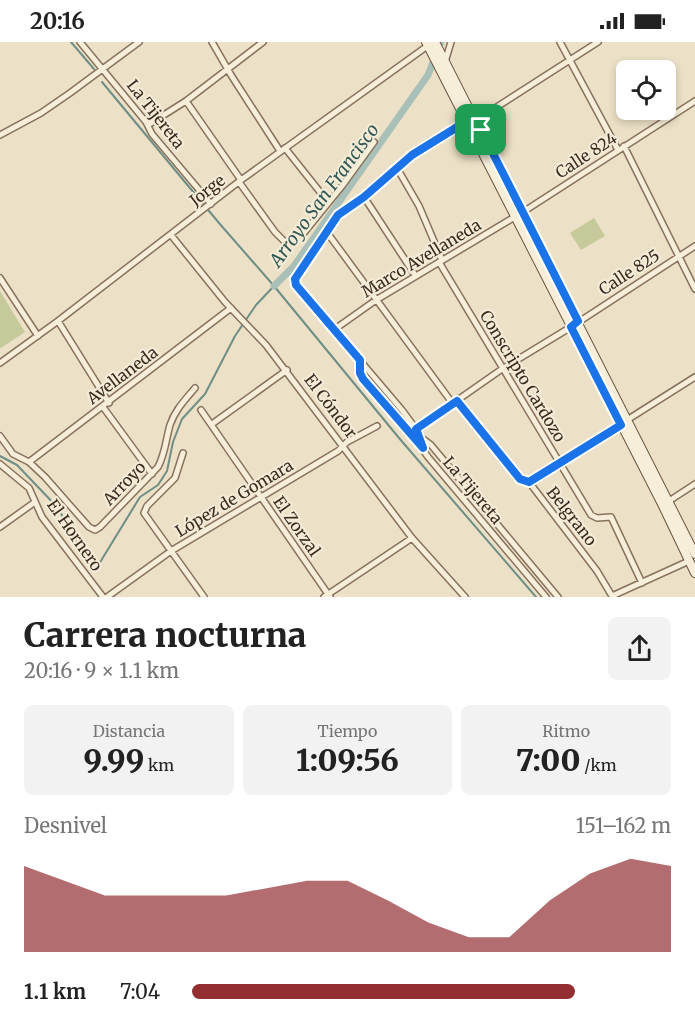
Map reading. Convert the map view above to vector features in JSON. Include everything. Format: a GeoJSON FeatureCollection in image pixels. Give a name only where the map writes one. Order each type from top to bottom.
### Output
{"type":"FeatureCollection","features":[{"type":"Feature","properties":{"kind":"main road"},"geometry":{"type":"LineString","coordinates":[[431,43],[692,558]]}},
{"type":"Feature","properties":{"kind":"main road"},"geometry":{"type":"LineString","coordinates":[[624,423],[669,501],[692,558],[695,573]]}},
{"type":"Feature","properties":{"kind":"street","name":"La Tijereta"},"geometry":{"type":"LineString","coordinates":[[80,42],[148,125],[152,134],[208,206]]}},
{"type":"Feature","properties":{"kind":"street"},"geometry":{"type":"LineString","coordinates":[[0,135],[41,113],[139,42]]}},
{"type":"Feature","properties":{"kind":"street"},"geometry":{"type":"LineString","coordinates":[[212,42],[227,69],[282,149],[328,202]]}},
{"type":"Feature","properties":{"kind":"street"},"geometry":{"type":"LineString","coordinates":[[148,125],[186,101],[263,42]]}},
{"type":"Feature","properties":{"kind":"street"},"geometry":{"type":"LineString","coordinates":[[443,65],[451,42]]}},
{"type":"Feature","properties":{"kind":"street"},"geometry":{"type":"LineString","coordinates":[[560,42],[621,148],[695,289]]}},
{"type":"Feature","properties":{"kind":"street"},"geometry":{"type":"LineString","coordinates":[[326,231],[338,215],[364,197],[417,152],[472,121],[598,42]]}},
{"type":"Feature","properties":{"kind":"street","name":"Jorge"},"geometry":{"type":"LineString","coordinates":[[0,363],[282,149],[431,43]]}},
{"type":"Feature","properties":{"kind":"street"},"geometry":{"type":"LineString","coordinates":[[186,101],[275,232],[288,245]]}},
{"type":"Feature","properties":{"kind":"street","name":"Calle 824"},"geometry":{"type":"LineString","coordinates":[[519,214],[695,101]]}},
{"type":"Feature","properties":{"kind":"street"},"geometry":{"type":"LineString","coordinates":[[303,234],[374,142]]}},
{"type":"Feature","properties":{"kind":"street","name":"Conscripto Cardozo"},"geometry":{"type":"LineString","coordinates":[[397,168],[423,215],[441,261],[502,369],[591,515],[597,518],[611,517],[642,583]]}},
{"type":"Feature","properties":{"kind":"street"},"geometry":{"type":"LineString","coordinates":[[364,197],[416,275]]}},
{"type":"Feature","properties":{"kind":"street","name":"Marco Avellaneda"},"geometry":{"type":"LineString","coordinates":[[335,329],[416,275],[519,214]]}},
{"type":"Feature","properties":{"kind":"street","name":"La Tijereta"},"geometry":{"type":"LineString","coordinates":[[326,231],[295,276],[296,285],[402,410],[416,429],[423,448],[546,597]]}},
{"type":"Feature","properties":{"kind":"street","name":"Belgrano"},"geometry":{"type":"LineString","coordinates":[[326,231],[455,403],[520,479],[529,482],[597,571],[610,594],[615,596]]}},
{"type":"Feature","properties":{"kind":"street","name":"El Cóndor"},"geometry":{"type":"LineString","coordinates":[[171,235],[236,314],[254,331],[287,370],[412,538],[465,597]]}},
{"type":"Feature","properties":{"kind":"street","name":"Calle 825"},"geometry":{"type":"LineString","coordinates":[[575,324],[695,246]]}},
{"type":"Feature","properties":{"kind":"street"},"geometry":{"type":"LineString","coordinates":[[1,281],[38,336]]}},
{"type":"Feature","properties":{"kind":"street","name":"Avellaneda"},"geometry":{"type":"LineString","coordinates":[[29,462],[231,308]]}},
{"type":"Feature","properties":{"kind":"street"},"geometry":{"type":"LineString","coordinates":[[58,321],[109,403]]}},
{"type":"Feature","properties":{"kind":"street"},"geometry":{"type":"LineString","coordinates":[[409,434],[502,369],[575,324]]}},
{"type":"Feature","properties":{"kind":"street"},"geometry":{"type":"LineString","coordinates":[[360,360],[360,373],[363,379],[423,448]]}},
{"type":"Feature","properties":{"kind":"street"},"geometry":{"type":"LineString","coordinates":[[212,424],[287,370]]}},
{"type":"Feature","properties":{"kind":"street"},"geometry":{"type":"LineString","coordinates":[[529,482],[561,464],[695,377]]}},
{"type":"Feature","properties":{"kind":"street","name":"Arroyo"},"geometry":{"type":"LineString","coordinates":[[98,529],[152,474],[162,457],[178,407],[195,388]]}},
{"type":"Feature","properties":{"kind":"street"},"geometry":{"type":"LineString","coordinates":[[103,407],[152,474]]}},
{"type":"Feature","properties":{"kind":"street","name":"El Zorzal"},"geometry":{"type":"LineString","coordinates":[[201,410],[327,596]]}},
{"type":"Feature","properties":{"kind":"street","name":"López de Gomara"},"geometry":{"type":"LineString","coordinates":[[105,597],[171,551],[344,446],[347,442],[377,426]]}},
{"type":"Feature","properties":{"kind":"street","name":"El Hornero"},"geometry":{"type":"LineString","coordinates":[[0,436],[13,454],[29,462],[92,530],[98,529]]}},
{"type":"Feature","properties":{"kind":"street"},"geometry":{"type":"LineString","coordinates":[[419,436],[430,445],[558,597]]}},
{"type":"Feature","properties":{"kind":"street"},"geometry":{"type":"LineString","coordinates":[[183,453],[175,478],[144,510],[144,513],[204,597]]}},
{"type":"Feature","properties":{"kind":"street","name":"El Hornero"},"geometry":{"type":"LineString","coordinates":[[0,464],[29,488],[42,517],[105,597]]}},
{"type":"Feature","properties":{"kind":"street"},"geometry":{"type":"LineString","coordinates":[[669,501],[695,484]]}},
{"type":"Feature","properties":{"kind":"street"},"geometry":{"type":"LineString","coordinates":[[0,527],[35,502]]}},
{"type":"Feature","properties":{"kind":"street"},"geometry":{"type":"LineString","coordinates":[[327,596],[412,538]]}},
{"type":"Feature","properties":{"kind":"street"},"geometry":{"type":"LineString","coordinates":[[615,596],[692,558]]}},
{"type":"Feature","properties":{"kind":"street"},"geometry":{"type":"LineString","coordinates":[[524,572],[533,566]]}},
{"type":"Feature","properties":{"kind":"green space"},"geometry":{"type":"Polygon","coordinates":[[[594,218],[605,236],[581,250],[570,233],[594,218]]]}},
{"type":"Feature","properties":{"kind":"green space"},"geometry":{"type":"Polygon","coordinates":[[[0,291],[25,332],[1,348],[0,347],[0,291]]]}},
{"type":"Feature","properties":{"kind":"waterway"},"geometry":{"type":"LineString","coordinates":[[71,42],[94,69]]}},
{"type":"Feature","properties":{"kind":"waterway","name":"Arroyo San Francisco"},"geometry":{"type":"LineString","coordinates":[[274,286],[294,266],[428,75],[441,42]]}},
{"type":"Feature","properties":{"kind":"waterway"},"geometry":{"type":"LineString","coordinates":[[102,82],[399,438],[536,597]]}},
{"type":"Feature","properties":{"kind":"waterway","name":"Arroyo San Francisco"},"geometry":{"type":"LineString","coordinates":[[0,456],[17,465],[58,508],[88,563],[99,564],[140,497],[158,485],[167,471],[173,442],[182,419],[205,394],[235,336],[256,305],[274,286]]}},
{"type":"Feature","properties":{"kind":"route"},"geometry":{"type":"LineString","coordinates":[[476,120],[481,130],[578,321],[571,327],[621,425],[529,482],[520,479],[457,401],[416,429],[423,448],[418,444],[363,379],[359,367],[360,360],[296,285],[295,279],[338,215],[364,197],[412,155],[462,124],[476,120]]}}]}
